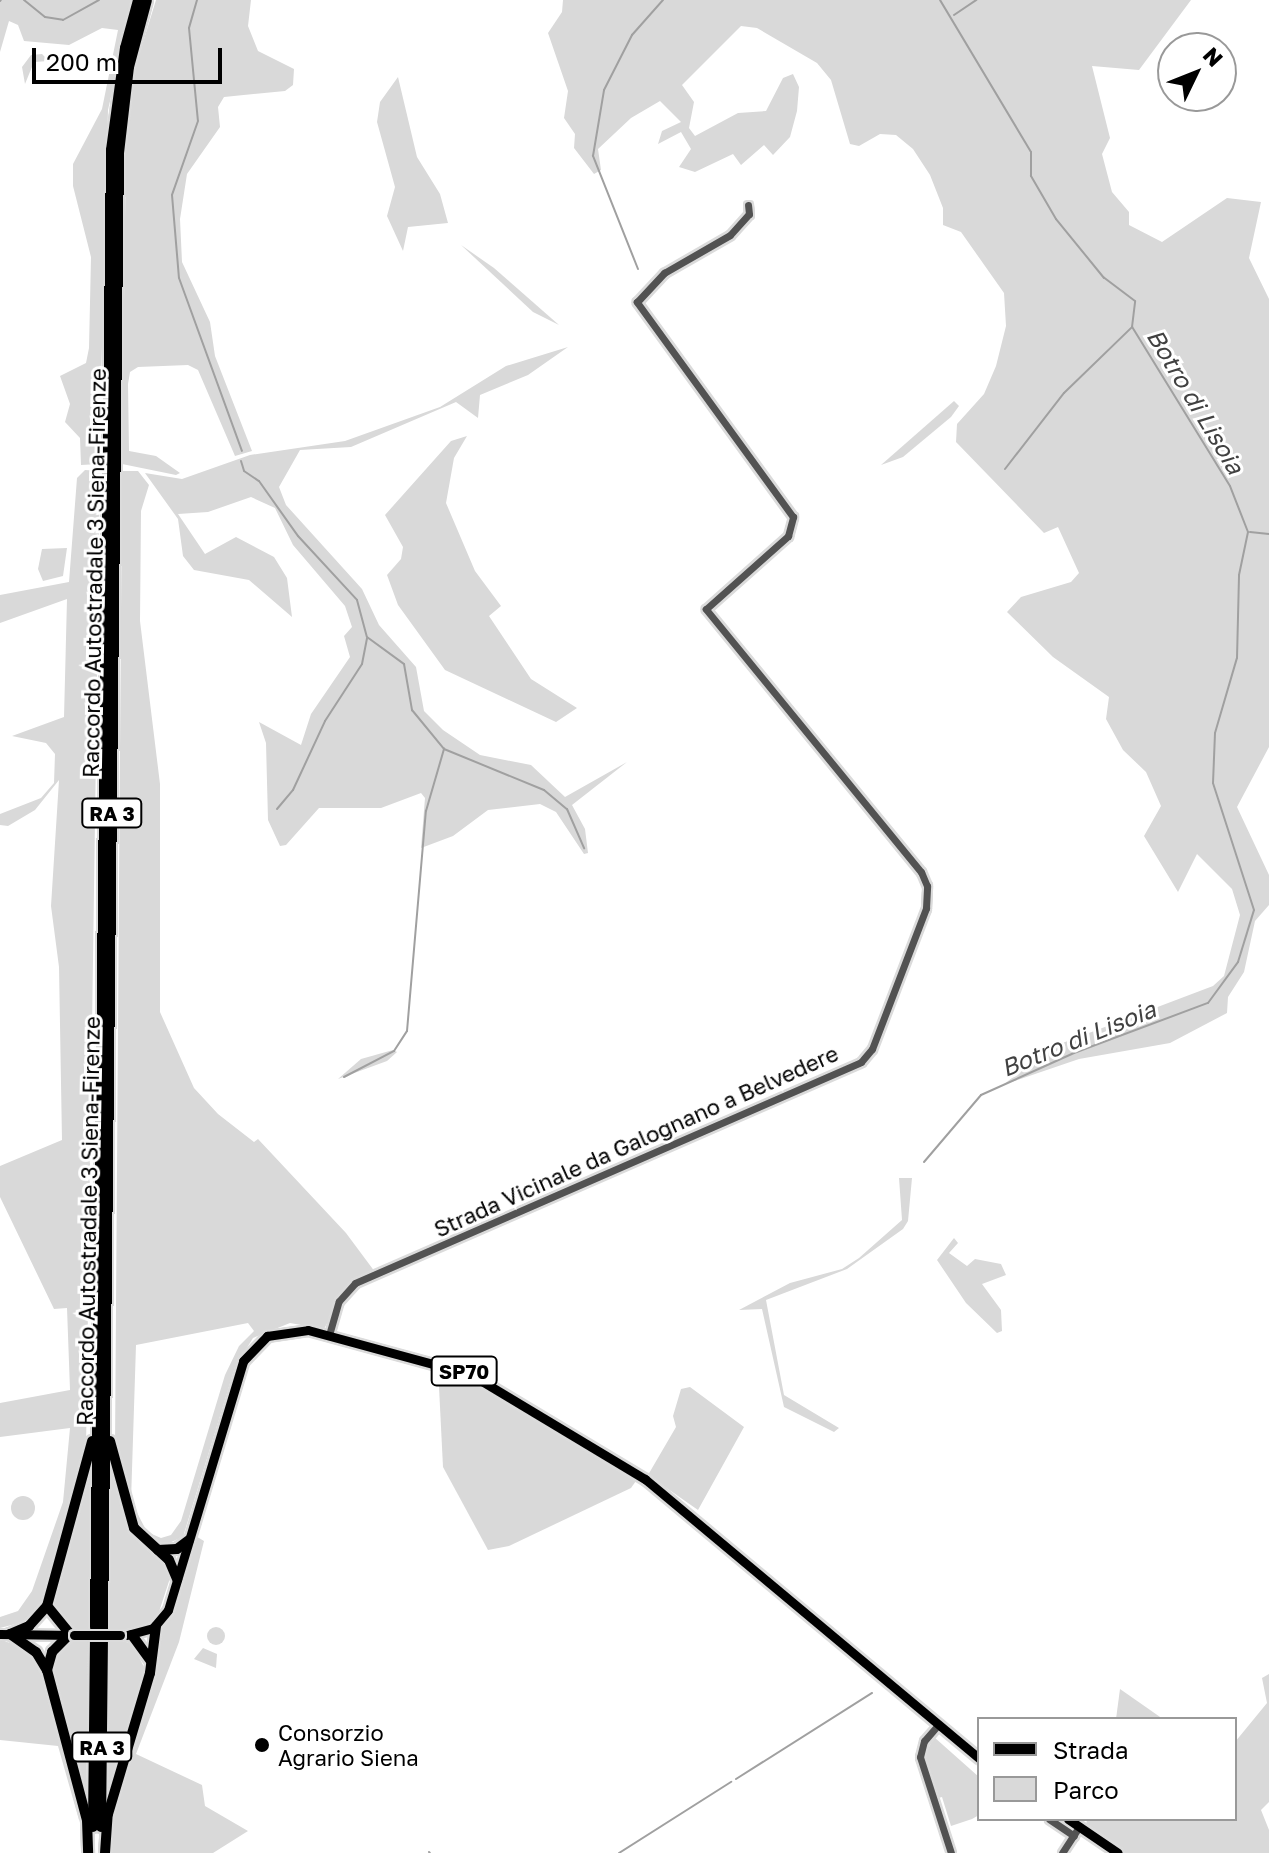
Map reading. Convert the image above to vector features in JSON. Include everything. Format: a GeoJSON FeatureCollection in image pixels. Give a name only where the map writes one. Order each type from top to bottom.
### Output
{"type":"FeatureCollection","features":[{"type":"Feature","properties":{"kind":"highway","name":"Raccordo Autostradale 3 Siena-Firenze"},"geometry":{"type":"LineString","coordinates":[[91,1853],[99,1634],[111,150],[124,53],[138,0]]}},
{"type":"Feature","properties":{"kind":"highway","name":"Raccordo Autostradale 3 Siena-Firenze"},"geometry":{"type":"LineString","coordinates":[[102,1334],[119,153],[129,67],[147,0]]}},
{"type":"Feature","properties":{"kind":"highway"},"geometry":{"type":"LineString","coordinates":[[102,1334],[112,1456],[134,1528],[169,1560],[177,1579]]}},
{"type":"Feature","properties":{"kind":"highway"},"geometry":{"type":"LineString","coordinates":[[5,1634],[29,1626],[47,1606],[91,1452],[102,1334]]}},
{"type":"Feature","properties":{"kind":"highway"},"geometry":{"type":"LineString","coordinates":[[156,1550],[177,1549],[189,1540]]}},
{"type":"Feature","properties":{"kind":"highway"},"geometry":{"type":"LineString","coordinates":[[47,1606],[72,1634],[52,1652],[47,1670]]}},
{"type":"Feature","properties":{"kind":"highway"},"geometry":{"type":"LineString","coordinates":[[103,1853],[109,1808],[151,1666],[156,1626]]}},
{"type":"Feature","properties":{"kind":"highway"},"geometry":{"type":"LineString","coordinates":[[5,1634],[36,1652],[47,1670],[85,1809],[91,1853]]}},
{"type":"Feature","properties":{"kind":"highway","name":"Raccordo Autostradale 3 Siena-Firenze"},"geometry":{"type":"LineString","coordinates":[[99,1634],[103,1853]]}},
{"type":"Feature","properties":{"kind":"highway"},"geometry":{"type":"LineString","coordinates":[[132,1635],[147,1650],[151,1666]]}},
{"type":"Feature","properties":{"kind":"main road","name":"SP70"},"geometry":{"type":"LineString","coordinates":[[156,1626],[177,1579],[247,1354],[259,1341],[284,1330],[329,1335],[470,1374],[645,1479],[977,1756]]}},
{"type":"Feature","properties":{"kind":"main road"},"geometry":{"type":"LineString","coordinates":[[5,1634],[132,1635],[156,1626]]}},
{"type":"Feature","properties":{"kind":"main road"},"geometry":{"type":"LineString","coordinates":[[1070,1821],[1077,1831],[1118,1853]]}},
{"type":"Feature","properties":{"kind":"street","name":"Strada Vicinale da Galognano a Belvedere"},"geometry":{"type":"LineString","coordinates":[[329,1335],[339,1301],[355,1283],[861,1062],[872,1049],[926,908],[927,886],[921,872],[706,609],[788,536],[793,517],[637,302],[664,273],[730,235],[749,214],[748,205]]}},
{"type":"Feature","properties":{"kind":"street"},"geometry":{"type":"LineString","coordinates":[[938,1725],[924,1741],[920,1757],[951,1853]]}},
{"type":"Feature","properties":{"kind":"street"},"geometry":{"type":"LineString","coordinates":[[1054,1821],[1077,1831],[1062,1853]]}},
{"type":"Feature","properties":{"kind":"green space"},"geometry":{"type":"Polygon","coordinates":[[[0,0],[133,0],[108,110],[99,464],[81,465],[80,438],[65,422],[70,404],[60,376],[86,363],[89,348],[91,257],[73,186],[73,164],[102,109],[118,30],[102,28],[69,45],[24,41],[18,25],[9,21],[0,52],[0,0]]]}},
{"type":"Feature","properties":{"kind":"green space"},"geometry":{"type":"Polygon","coordinates":[[[156,0],[251,0],[248,26],[258,51],[294,69],[293,85],[285,91],[224,97],[218,107],[220,127],[187,174],[180,219],[182,262],[210,322],[215,356],[252,451],[235,456],[198,370],[188,365],[138,367],[130,372],[128,384],[129,451],[156,456],[180,473],[176,475],[122,464],[126,138],[136,65],[156,0]]]}},
{"type":"Feature","properties":{"kind":"green space"},"geometry":{"type":"Polygon","coordinates":[[[563,0],[1191,0],[1167,32],[1157,32],[1157,46],[1139,70],[1092,66],[1110,138],[1102,154],[1112,192],[1129,212],[1129,225],[1162,242],[1227,198],[1261,202],[1249,258],[1269,299],[1269,747],[1237,807],[1269,875],[1269,905],[1255,921],[1244,972],[1228,997],[1227,1013],[1170,1043],[1079,1059],[1003,1085],[1052,1047],[1213,986],[1224,976],[1240,915],[1232,889],[1197,854],[1178,892],[1144,836],[1161,806],[1146,772],[1123,750],[1106,719],[1109,697],[1053,657],[1007,612],[1021,597],[1071,582],[1079,573],[1058,527],[1044,533],[956,442],[957,424],[984,394],[996,366],[1006,326],[1004,293],[961,232],[943,225],[943,208],[930,175],[913,149],[896,135],[880,134],[859,146],[850,144],[831,80],[817,63],[757,28],[741,26],[682,85],[694,102],[689,128],[695,136],[738,113],[766,111],[783,78],[793,74],[799,87],[797,111],[790,137],[773,155],[764,145],[741,165],[733,154],[695,172],[679,167],[691,149],[681,132],[658,144],[662,131],[681,122],[660,101],[631,118],[598,149],[601,170],[594,174],[574,148],[575,134],[564,118],[568,91],[548,33],[562,12],[563,0]]]}},
{"type":"Feature","properties":{"kind":"green space"},"geometry":{"type":"Polygon","coordinates":[[[42,54],[49,61],[34,62],[25,84],[22,67],[31,55],[42,54]]]}},
{"type":"Feature","properties":{"kind":"green space"},"geometry":{"type":"Polygon","coordinates":[[[398,77],[417,157],[440,194],[448,223],[408,227],[403,251],[387,216],[395,187],[377,122],[380,102],[398,77]]]}},
{"type":"Feature","properties":{"kind":"green space"},"geometry":{"type":"Polygon","coordinates":[[[461,245],[494,268],[559,325],[533,312],[461,245]]]}},
{"type":"Feature","properties":{"kind":"green space"},"geometry":{"type":"Polygon","coordinates":[[[568,347],[528,375],[480,395],[478,418],[456,402],[351,447],[300,450],[279,487],[286,505],[362,589],[379,625],[416,667],[424,711],[443,730],[480,755],[531,765],[565,797],[627,762],[572,805],[585,829],[588,853],[584,854],[556,812],[540,804],[488,810],[453,836],[421,848],[425,798],[421,793],[381,808],[319,808],[286,845],[280,846],[268,820],[266,743],[259,722],[301,745],[311,714],[350,657],[344,636],[352,627],[345,606],[293,545],[275,508],[251,497],[208,512],[178,514],[205,554],[236,537],[274,557],[287,578],[292,617],[249,580],[194,570],[183,556],[178,519],[145,473],[182,479],[250,455],[345,441],[440,407],[506,366],[568,347]]]}},
{"type":"Feature","properties":{"kind":"green space"},"geometry":{"type":"Polygon","coordinates":[[[954,401],[959,406],[951,417],[903,457],[881,465],[954,401]]]}},
{"type":"Feature","properties":{"kind":"green space"},"geometry":{"type":"Polygon","coordinates":[[[467,436],[454,458],[446,503],[475,571],[501,606],[489,616],[531,679],[577,708],[556,722],[445,670],[398,605],[387,575],[401,559],[403,547],[385,515],[451,441],[467,436]]]}},
{"type":"Feature","properties":{"kind":"green space"},"geometry":{"type":"Polygon","coordinates":[[[85,470],[100,471],[86,1450],[43,1601],[27,1621],[0,1628],[0,1617],[18,1611],[32,1591],[63,1502],[70,1428],[0,1437],[0,1403],[70,1390],[67,1308],[54,1309],[0,1197],[0,1166],[62,1140],[59,967],[51,906],[59,780],[35,810],[8,826],[0,825],[0,814],[41,798],[54,783],[55,754],[46,743],[12,736],[64,717],[67,599],[0,623],[0,595],[69,582],[77,478],[85,470]]]}},
{"type":"Feature","properties":{"kind":"green space"},"geometry":{"type":"Polygon","coordinates":[[[122,471],[138,471],[149,485],[141,511],[140,621],[160,784],[160,1012],[194,1088],[218,1114],[254,1142],[258,1139],[346,1233],[375,1272],[348,1285],[324,1329],[290,1323],[253,1338],[235,1367],[183,1537],[162,1546],[139,1530],[115,1447],[122,471]],[[248,1323],[136,1345],[131,1501],[147,1532],[161,1538],[171,1535],[181,1521],[225,1375],[239,1346],[254,1331],[248,1323]]]}},
{"type":"Feature","properties":{"kind":"green space"},"geometry":{"type":"Polygon","coordinates":[[[67,548],[63,576],[43,581],[38,569],[42,549],[67,548]]]}},
{"type":"Feature","properties":{"kind":"green space"},"geometry":{"type":"Polygon","coordinates":[[[393,1050],[397,1052],[387,1061],[338,1079],[361,1059],[393,1050]]]}},
{"type":"Feature","properties":{"kind":"green space"},"geometry":{"type":"Polygon","coordinates":[[[899,1178],[912,1178],[908,1221],[903,1229],[847,1269],[766,1300],[784,1395],[839,1428],[834,1432],[784,1407],[762,1309],[739,1310],[790,1283],[842,1269],[859,1258],[902,1220],[899,1178]]]}},
{"type":"Feature","properties":{"kind":"green space"},"geometry":{"type":"Polygon","coordinates":[[[954,1238],[958,1243],[949,1253],[967,1266],[975,1259],[1001,1264],[1006,1275],[982,1284],[1001,1310],[1002,1331],[997,1333],[966,1303],[937,1260],[954,1238]]]}},
{"type":"Feature","properties":{"kind":"green space"},"geometry":{"type":"Polygon","coordinates":[[[438,1367],[467,1378],[638,1478],[631,1488],[509,1546],[488,1550],[443,1467],[438,1367]]]}},
{"type":"Feature","properties":{"kind":"green space"},"geometry":{"type":"Polygon","coordinates":[[[690,1387],[744,1427],[698,1510],[648,1475],[676,1427],[673,1416],[681,1389],[690,1387]]]}},
{"type":"Feature","properties":{"kind":"green space"},"geometry":{"type":"Polygon","coordinates":[[[92,1465],[90,1630],[74,1630],[51,1603],[92,1465]]]}},
{"type":"Feature","properties":{"kind":"green space"},"geometry":{"type":"Polygon","coordinates":[[[111,1465],[132,1534],[172,1572],[157,1618],[136,1630],[108,1630],[111,1465]]]}},
{"type":"Feature","properties":{"kind":"green space"},"geometry":{"type":"Polygon","coordinates":[[[23,1496],[31,1500],[35,1508],[31,1516],[23,1520],[15,1516],[11,1508],[15,1500],[23,1496]]]}},
{"type":"Feature","properties":{"kind":"green space"},"geometry":{"type":"Polygon","coordinates":[[[194,1535],[204,1541],[179,1642],[136,1754],[202,1785],[205,1806],[248,1831],[213,1853],[109,1853],[113,1811],[155,1673],[160,1631],[172,1611],[194,1535]]]}},
{"type":"Feature","properties":{"kind":"green space"},"geometry":{"type":"Polygon","coordinates":[[[216,1627],[225,1636],[216,1645],[207,1636],[216,1627]]]}},
{"type":"Feature","properties":{"kind":"green space"},"geometry":{"type":"Polygon","coordinates":[[[0,1639],[29,1651],[41,1668],[82,1813],[79,1820],[58,1746],[0,1740],[0,1639]]]}},
{"type":"Feature","properties":{"kind":"green space"},"geometry":{"type":"Polygon","coordinates":[[[90,1639],[86,1771],[88,1807],[51,1668],[56,1650],[69,1640],[90,1639]]]}},
{"type":"Feature","properties":{"kind":"green space"},"geometry":{"type":"Polygon","coordinates":[[[108,1639],[132,1643],[145,1669],[107,1805],[108,1639]]]}},
{"type":"Feature","properties":{"kind":"green space"},"geometry":{"type":"Polygon","coordinates":[[[203,1648],[217,1654],[216,1668],[194,1659],[203,1648]]]}},
{"type":"Feature","properties":{"kind":"green space"},"geometry":{"type":"Polygon","coordinates":[[[1269,1674],[1269,1802],[1261,1810],[1269,1830],[1269,1853],[1124,1853],[1086,1826],[1087,1821],[1237,1821],[1237,1740],[1267,1703],[1262,1678],[1269,1674]]]}},
{"type":"Feature","properties":{"kind":"green space"},"geometry":{"type":"Polygon","coordinates":[[[1120,1689],[1160,1717],[1116,1717],[1120,1689]]]}},
{"type":"Feature","properties":{"kind":"green space"},"geometry":{"type":"Polygon","coordinates":[[[934,1737],[977,1775],[977,1816],[951,1826],[942,1797],[935,1799],[923,1759],[934,1737]]]}},
{"type":"Feature","properties":{"kind":"waterway"},"geometry":{"type":"LineString","coordinates":[[24,0],[45,17],[63,20],[99,0]]}},
{"type":"Feature","properties":{"kind":"waterway"},"geometry":{"type":"LineString","coordinates":[[197,0],[189,28],[198,121],[172,195],[179,278],[242,451]]}},
{"type":"Feature","properties":{"kind":"waterway"},"geometry":{"type":"LineString","coordinates":[[638,269],[593,156],[604,90],[632,35],[663,0]]}},
{"type":"Feature","properties":{"kind":"waterway","name":"Botro di Lisoia"},"geometry":{"type":"LineString","coordinates":[[924,1162],[981,1095],[1074,1053],[1208,1003],[1238,962],[1254,910],[1213,783],[1215,733],[1237,658],[1239,575],[1248,532],[1230,486],[1132,327],[1135,301],[1104,278],[1056,219],[1031,176],[1031,152],[940,0]]}},
{"type":"Feature","properties":{"kind":"waterway"},"geometry":{"type":"LineString","coordinates":[[954,15],[976,0]]}},
{"type":"Feature","properties":{"kind":"waterway"},"geometry":{"type":"LineString","coordinates":[[1005,469],[1064,393],[1132,327]]}},
{"type":"Feature","properties":{"kind":"waterway"},"geometry":{"type":"LineString","coordinates":[[241,461],[244,471],[259,481],[298,536],[357,600],[367,637],[404,664],[412,710],[444,749],[544,790],[567,809],[584,848]]}},
{"type":"Feature","properties":{"kind":"waterway"},"geometry":{"type":"LineString","coordinates":[[1250,532],[1269,534]]}},
{"type":"Feature","properties":{"kind":"waterway"},"geometry":{"type":"LineString","coordinates":[[277,809],[293,790],[325,721],[362,664],[367,638]]}},
{"type":"Feature","properties":{"kind":"waterway"},"geometry":{"type":"LineString","coordinates":[[344,1077],[394,1051],[407,1031],[426,811],[444,749]]}},
{"type":"Feature","properties":{"kind":"waterway"},"geometry":{"type":"LineString","coordinates":[[736,1779],[872,1693]]}},
{"type":"Feature","properties":{"kind":"waterway"},"geometry":{"type":"LineString","coordinates":[[619,1853],[731,1782]]}},
{"type":"Feature","properties":{"kind":"place","name":"Consorzio Agrario Siena"},"geometry":{"type":"Point","coordinates":[262,1745]}}]}
